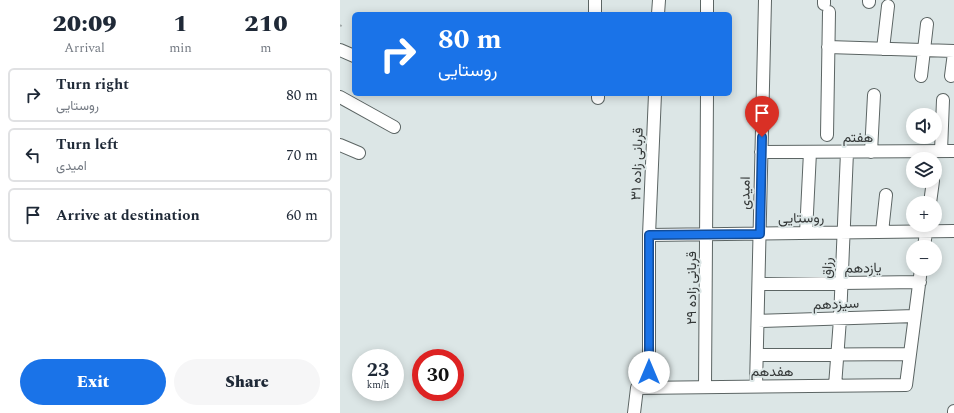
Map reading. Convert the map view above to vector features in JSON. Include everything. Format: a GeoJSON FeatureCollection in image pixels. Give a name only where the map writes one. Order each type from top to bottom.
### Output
{"type":"FeatureCollection","features":[{"type":"Feature","properties":{"kind":"street"},"geometry":{"type":"LineString","coordinates":[[595,0],[595,12]]}},
{"type":"Feature","properties":{"kind":"street"},"geometry":{"type":"LineString","coordinates":[[658,12],[659,0]]}},
{"type":"Feature","properties":{"kind":"street"},"geometry":{"type":"LineString","coordinates":[[707,0],[707,12]]}},
{"type":"Feature","properties":{"kind":"street","name":"امیدی"},"geometry":{"type":"LineString","coordinates":[[756,386],[765,0]]}},
{"type":"Feature","properties":{"kind":"street"},"geometry":{"type":"LineString","coordinates":[[826,5],[828,47],[827,135]]}},
{"type":"Feature","properties":{"kind":"street"},"geometry":{"type":"LineString","coordinates":[[883,48],[888,6]]}},
{"type":"Feature","properties":{"kind":"street"},"geometry":{"type":"LineString","coordinates":[[921,76],[927,24]]}},
{"type":"Feature","properties":{"kind":"street"},"geometry":{"type":"LineString","coordinates":[[828,47],[954,52],[951,76]]}},
{"type":"Feature","properties":{"kind":"street"},"geometry":{"type":"LineString","coordinates":[[340,50],[352,55]]}},
{"type":"Feature","properties":{"kind":"street"},"geometry":{"type":"LineString","coordinates":[[871,152],[874,95]]}},
{"type":"Feature","properties":{"kind":"street","name":"قربانی زاده ۳۱"},"geometry":{"type":"LineString","coordinates":[[634,413],[643,387],[655,96]]}},
{"type":"Feature","properties":{"kind":"street","name":"قربانی زاده ۲۹"},"geometry":{"type":"LineString","coordinates":[[705,387],[707,96]]}},
{"type":"Feature","properties":{"kind":"street"},"geometry":{"type":"LineString","coordinates":[[340,97],[394,127]]}},
{"type":"Feature","properties":{"kind":"street"},"geometry":{"type":"LineString","coordinates":[[939,151],[943,100]]}},
{"type":"Feature","properties":{"kind":"street"},"geometry":{"type":"LineString","coordinates":[[340,145],[359,153]]}},
{"type":"Feature","properties":{"kind":"street","name":"هفتم"},"geometry":{"type":"LineString","coordinates":[[761,152],[954,151]]}},
{"type":"Feature","properties":{"kind":"street"},"geometry":{"type":"LineString","coordinates":[[806,233],[810,152]]}},
{"type":"Feature","properties":{"kind":"street","name":"رزاق"},"geometry":{"type":"LineString","coordinates":[[835,386],[842,283],[847,152]]}},
{"type":"Feature","properties":{"kind":"street"},"geometry":{"type":"LineString","coordinates":[[882,232],[886,195]]}},
{"type":"Feature","properties":{"kind":"street","name":"روستایی"},"geometry":{"type":"LineString","coordinates":[[649,235],[844,233],[906,230]]}},
{"type":"Feature","properties":{"kind":"street","name":"روستایی"},"geometry":{"type":"LineString","coordinates":[[942,230],[954,231]]}},
{"type":"Feature","properties":{"kind":"street"},"geometry":{"type":"LineString","coordinates":[[757,355],[910,354],[920,276]]}},
{"type":"Feature","properties":{"kind":"street","name":"یازدهم"},"geometry":{"type":"LineString","coordinates":[[759,284],[920,282]]}},
{"type":"Feature","properties":{"kind":"street","name":"سیزدهم"},"geometry":{"type":"LineString","coordinates":[[758,321],[915,316]]}},
{"type":"Feature","properties":{"kind":"street","name":"هفدهم"},"geometry":{"type":"LineString","coordinates":[[643,387],[906,385],[910,354]]}},
{"type":"Feature","properties":{"kind":"path"},"geometry":{"type":"LineString","coordinates":[[340,25],[344,28]]}},
{"type":"Feature","properties":{"kind":"route"},"geometry":{"type":"LineString","coordinates":[[649,372],[649,235],[760,234],[762,137]]}}]}
